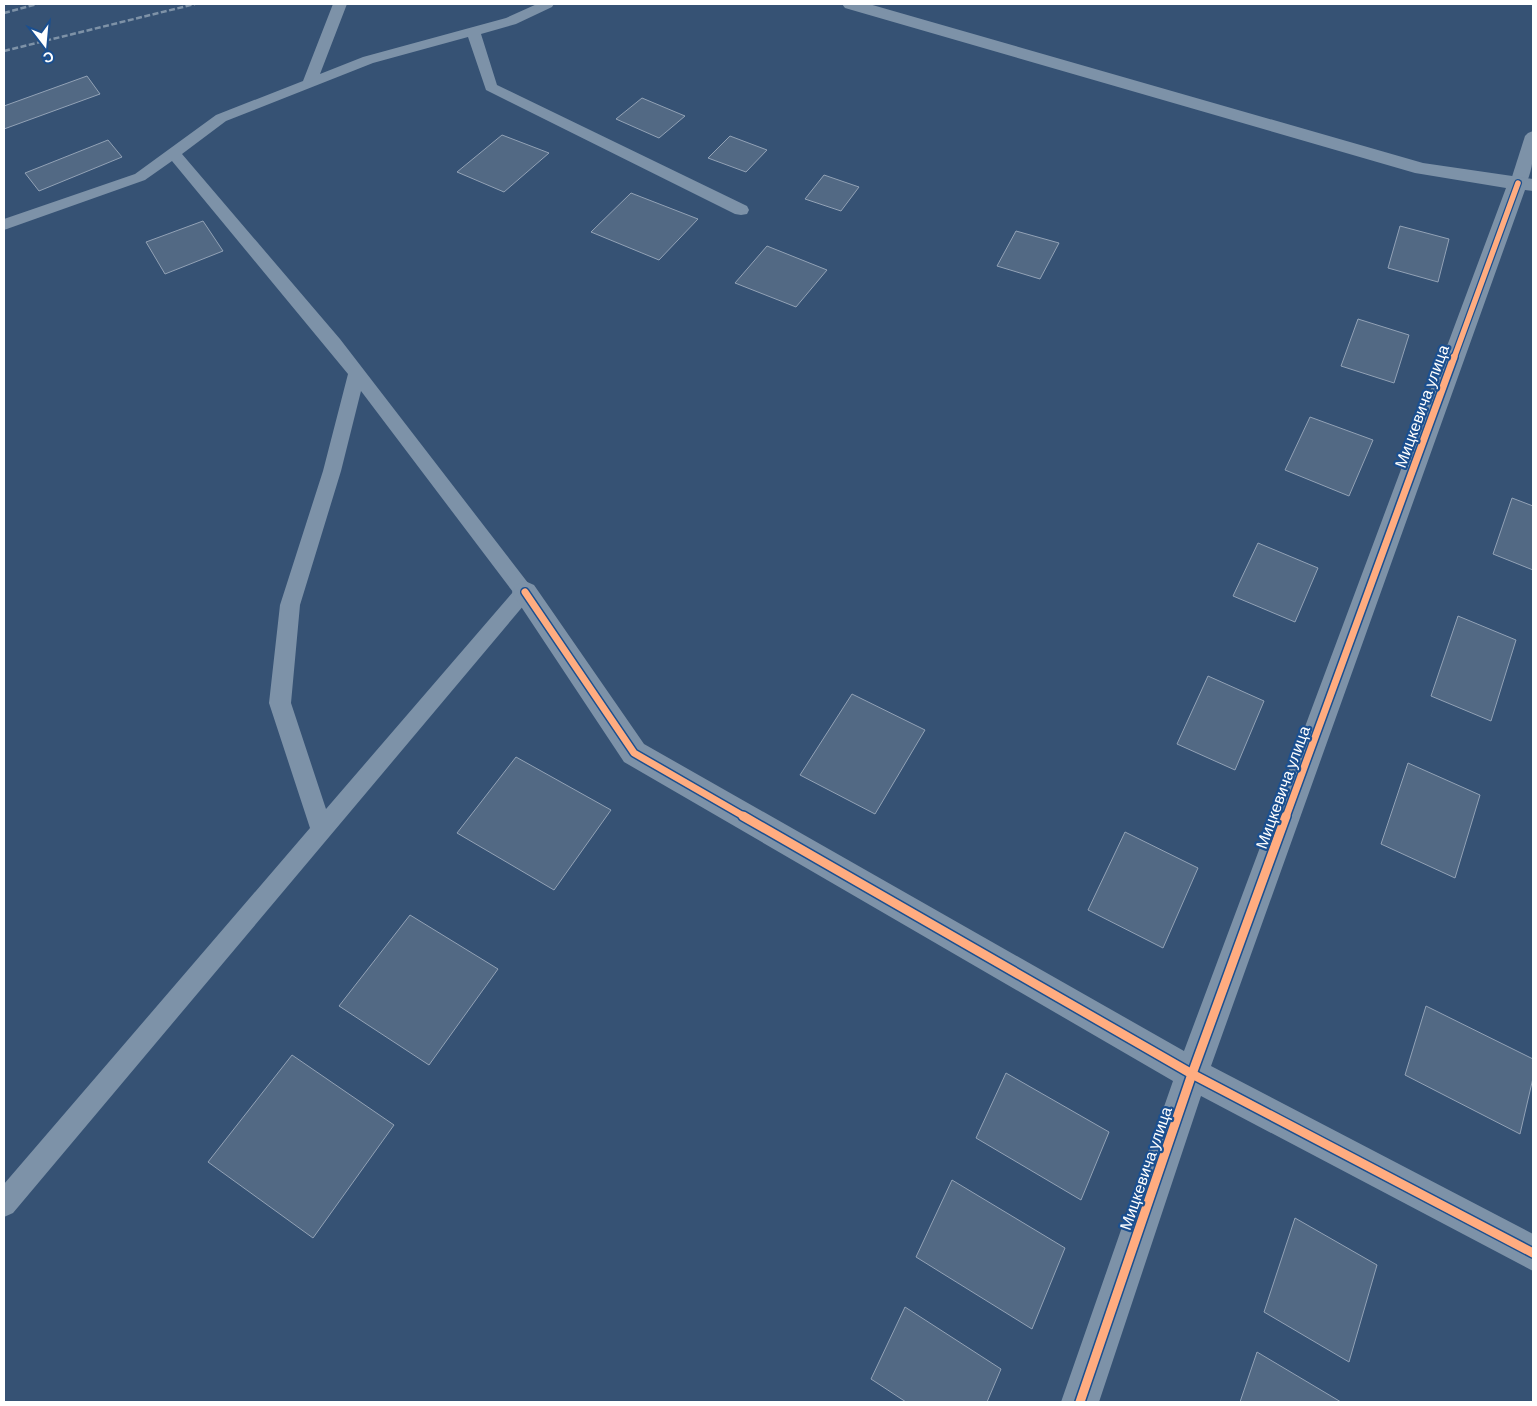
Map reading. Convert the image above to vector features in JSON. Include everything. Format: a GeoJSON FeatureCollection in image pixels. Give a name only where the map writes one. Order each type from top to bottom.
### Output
{"type":"FeatureCollection","features":[{"type":"Feature","properties":{"kind":"street"},"geometry":{"type":"LineString","coordinates":[[851,4],[1422,170],[1525,184]]}},
{"type":"Feature","properties":{"kind":"street","name":"Мицкевича улица"},"geometry":{"type":"LineString","coordinates":[[1080,1402],[1192,1074],[1525,184]]}},
{"type":"Feature","properties":{"kind":"street"},"geometry":{"type":"LineString","coordinates":[[525,592],[634,753],[1192,1074],[1533,1254]]}},
{"type":"Feature","properties":{"kind":"lane"},"geometry":{"type":"LineString","coordinates":[[310,83],[340,4]]}},
{"type":"Feature","properties":{"kind":"lane"},"geometry":{"type":"LineString","coordinates":[[4,225],[140,177],[221,118],[368,60],[511,21],[547,4]]}},
{"type":"Feature","properties":{"kind":"lane"},"geometry":{"type":"LineString","coordinates":[[473,31],[491,87],[741,210]]}},
{"type":"Feature","properties":{"kind":"lane"},"geometry":{"type":"LineString","coordinates":[[1525,184],[1533,136]]}},
{"type":"Feature","properties":{"kind":"lane"},"geometry":{"type":"LineString","coordinates":[[4,1204],[525,592],[328,335],[172,153]]}},
{"type":"Feature","properties":{"kind":"lane"},"geometry":{"type":"LineString","coordinates":[[322,831],[280,703],[290,606],[332,471],[357,373]]}},
{"type":"Feature","properties":{"kind":"building"},"geometry":{"type":"Polygon","coordinates":[[[87,76],[100,94],[4,129],[4,106],[87,76]]]}},
{"type":"Feature","properties":{"kind":"building"},"geometry":{"type":"Polygon","coordinates":[[[642,98],[685,116],[659,138],[616,119],[642,98]]]}},
{"type":"Feature","properties":{"kind":"building"},"geometry":{"type":"Polygon","coordinates":[[[502,135],[549,153],[504,192],[457,172],[502,135]]]}},
{"type":"Feature","properties":{"kind":"building"},"geometry":{"type":"Polygon","coordinates":[[[730,136],[767,150],[746,172],[708,158],[730,136]]]}},
{"type":"Feature","properties":{"kind":"building"},"geometry":{"type":"Polygon","coordinates":[[[108,140],[122,157],[39,191],[25,173],[108,140]]]}},
{"type":"Feature","properties":{"kind":"building"},"geometry":{"type":"Polygon","coordinates":[[[824,175],[859,187],[841,211],[805,199],[824,175]]]}},
{"type":"Feature","properties":{"kind":"building"},"geometry":{"type":"Polygon","coordinates":[[[631,193],[698,219],[659,260],[591,232],[631,193]]]}},
{"type":"Feature","properties":{"kind":"building"},"geometry":{"type":"Polygon","coordinates":[[[203,221],[223,251],[165,274],[146,242],[203,221]]]}},
{"type":"Feature","properties":{"kind":"building"},"geometry":{"type":"Polygon","coordinates":[[[1400,226],[1449,239],[1438,282],[1388,268],[1400,226]]]}},
{"type":"Feature","properties":{"kind":"building"},"geometry":{"type":"Polygon","coordinates":[[[1016,231],[1059,243],[1040,279],[997,266],[1016,231]]]}},
{"type":"Feature","properties":{"kind":"building"},"geometry":{"type":"Polygon","coordinates":[[[767,246],[827,270],[796,307],[735,283],[767,246]]]}},
{"type":"Feature","properties":{"kind":"building"},"geometry":{"type":"Polygon","coordinates":[[[1358,319],[1409,335],[1394,383],[1341,366],[1358,319]]]}},
{"type":"Feature","properties":{"kind":"building"},"geometry":{"type":"Polygon","coordinates":[[[1310,417],[1373,440],[1349,496],[1285,470],[1310,417]]]}},
{"type":"Feature","properties":{"kind":"building"},"geometry":{"type":"Polygon","coordinates":[[[1512,498],[1533,506],[1533,570],[1493,554],[1512,498]]]}},
{"type":"Feature","properties":{"kind":"building"},"geometry":{"type":"Polygon","coordinates":[[[1258,543],[1318,568],[1295,622],[1233,596],[1258,543]]]}},
{"type":"Feature","properties":{"kind":"building"},"geometry":{"type":"Polygon","coordinates":[[[1458,616],[1516,640],[1491,721],[1431,696],[1458,616]]]}},
{"type":"Feature","properties":{"kind":"building"},"geometry":{"type":"Polygon","coordinates":[[[1208,676],[1264,701],[1235,770],[1177,744],[1208,676]]]}},
{"type":"Feature","properties":{"kind":"building"},"geometry":{"type":"Polygon","coordinates":[[[852,694],[925,730],[875,814],[800,775],[852,694]]]}},
{"type":"Feature","properties":{"kind":"building"},"geometry":{"type":"Polygon","coordinates":[[[516,757],[611,810],[554,890],[457,833],[516,757]]]}},
{"type":"Feature","properties":{"kind":"building"},"geometry":{"type":"Polygon","coordinates":[[[1408,763],[1480,795],[1455,878],[1381,844],[1408,763]]]}},
{"type":"Feature","properties":{"kind":"building"},"geometry":{"type":"Polygon","coordinates":[[[1125,832],[1198,868],[1163,948],[1088,910],[1125,832]]]}},
{"type":"Feature","properties":{"kind":"building"},"geometry":{"type":"Polygon","coordinates":[[[410,915],[498,969],[429,1065],[339,1006],[410,915]]]}},
{"type":"Feature","properties":{"kind":"building"},"geometry":{"type":"Polygon","coordinates":[[[1426,1006],[1533,1059],[1533,1078],[1520,1134],[1405,1075],[1426,1006]]]}},
{"type":"Feature","properties":{"kind":"building"},"geometry":{"type":"Polygon","coordinates":[[[292,1055],[394,1125],[313,1238],[208,1162],[292,1055]]]}},
{"type":"Feature","properties":{"kind":"building"},"geometry":{"type":"Polygon","coordinates":[[[1006,1073],[1109,1132],[1081,1200],[976,1138],[1006,1073]]]}},
{"type":"Feature","properties":{"kind":"building"},"geometry":{"type":"Polygon","coordinates":[[[952,1180],[1065,1248],[1032,1329],[916,1257],[952,1180]]]}},
{"type":"Feature","properties":{"kind":"building"},"geometry":{"type":"Polygon","coordinates":[[[1295,1218],[1377,1265],[1349,1362],[1264,1312],[1295,1218]]]}},
{"type":"Feature","properties":{"kind":"building"},"geometry":{"type":"Polygon","coordinates":[[[905,1307],[1001,1369],[987,1402],[906,1402],[871,1379],[905,1307]]]}},
{"type":"Feature","properties":{"kind":"building"},"geometry":{"type":"Polygon","coordinates":[[[1257,1352],[1341,1402],[1240,1402],[1257,1352]]]}},
{"type":"Feature","properties":{"kind":"railway"},"geometry":{"type":"LineString","coordinates":[[4,13],[37,4]]}},
{"type":"Feature","properties":{"kind":"railway"},"geometry":{"type":"LineString","coordinates":[[4,51],[195,4]]}},
{"type":"Feature","properties":{"kind":"cycle path"},"geometry":{"type":"LineString","coordinates":[[1080,1402],[1192,1074],[1518,183]]}},
{"type":"Feature","properties":{"kind":"cycle path"},"geometry":{"type":"LineString","coordinates":[[525,592],[634,753],[1192,1074],[1533,1253]]}}]}
